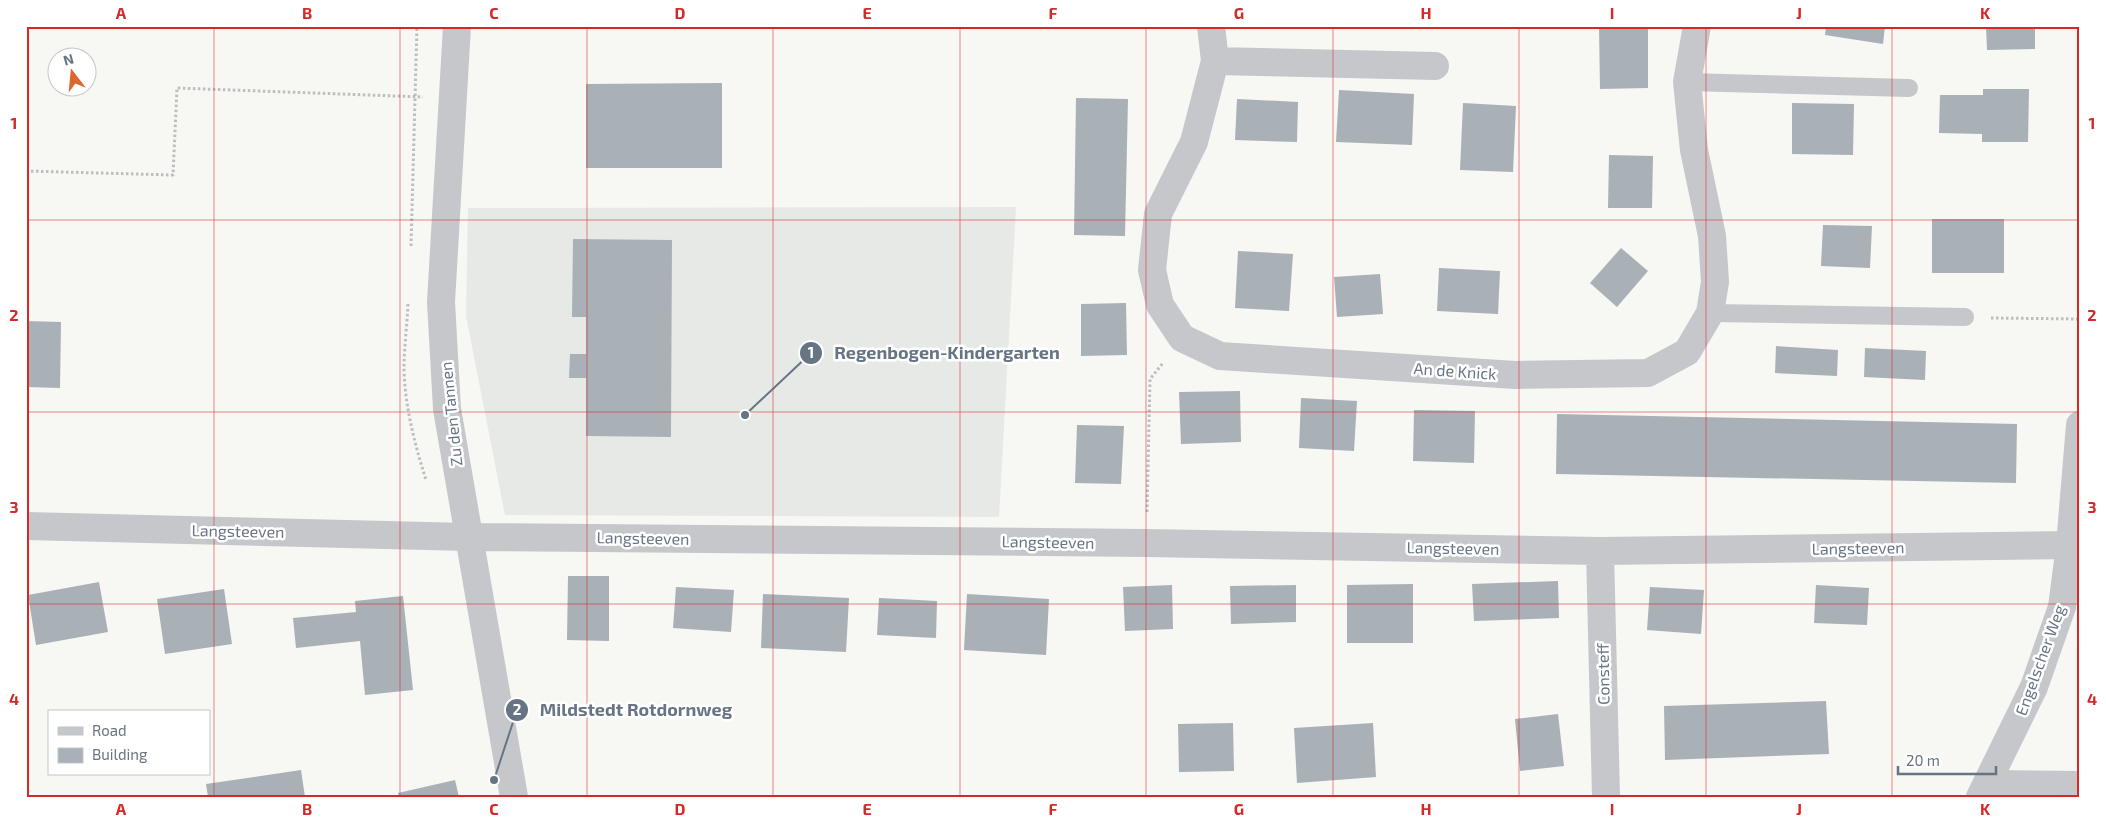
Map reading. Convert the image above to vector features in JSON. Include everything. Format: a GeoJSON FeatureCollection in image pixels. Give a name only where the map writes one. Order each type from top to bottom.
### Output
{"type":"FeatureCollection","features":[{"type":"Feature","properties":{"kind":"street","name":"Zu den Tannen"},"geometry":{"type":"LineString","coordinates":[[457,26],[441,302],[448,410],[514,797]]}},
{"type":"Feature","properties":{"kind":"street"},"geometry":{"type":"LineString","coordinates":[[1182,338],[1160,305],[1152,270],[1158,214],[1194,142],[1215,61],[1211,26]]}},
{"type":"Feature","properties":{"kind":"street","name":"An de Knick"},"geometry":{"type":"LineString","coordinates":[[1182,338],[1220,356],[1515,375],[1648,373],[1687,352],[1710,313],[1715,282],[1712,236],[1694,150],[1687,82],[1697,26]]}},
{"type":"Feature","properties":{"kind":"street"},"geometry":{"type":"LineString","coordinates":[[1215,61],[1435,66]]}},
{"type":"Feature","properties":{"kind":"street","name":"Engelscher Weg"},"geometry":{"type":"LineString","coordinates":[[1984,790],[2034,687],[2062,607],[2070,545],[2080,425]]}},
{"type":"Feature","properties":{"kind":"street","name":"Langsteeven"},"geometry":{"type":"LineString","coordinates":[[26,526],[468,536],[1146,542],[1600,550],[2070,545]]}},
{"type":"Feature","properties":{"kind":"street","name":"Consteff"},"geometry":{"type":"LineString","coordinates":[[1600,550],[1606,797]]}},
{"type":"Feature","properties":{"kind":"street"},"geometry":{"type":"LineString","coordinates":[[1984,790],[2080,785]]}},
{"type":"Feature","properties":{"kind":"lane"},"geometry":{"type":"LineString","coordinates":[[1687,82],[1909,88]]}},
{"type":"Feature","properties":{"kind":"lane"},"geometry":{"type":"LineString","coordinates":[[1710,313],[1965,317]]}},
{"type":"Feature","properties":{"kind":"path"},"geometry":{"type":"LineString","coordinates":[[26,171],[173,175],[177,88],[453,98]]}},
{"type":"Feature","properties":{"kind":"path"},"geometry":{"type":"LineString","coordinates":[[1965,317],[2080,319]]}},
{"type":"Feature","properties":{"kind":"path"},"geometry":{"type":"LineString","coordinates":[[1146,542],[1150,379],[1182,338]]}},
{"type":"Feature","properties":{"kind":"shaded area"},"geometry":{"type":"Polygon","coordinates":[[[1016,207],[999,517],[505,515],[466,316],[468,208],[1016,207]]]}},
{"type":"Feature","properties":{"kind":"building"},"geometry":{"type":"Polygon","coordinates":[[[1599,26],[1648,26],[1648,88],[1600,89],[1599,26]]]}},
{"type":"Feature","properties":{"kind":"building"},"geometry":{"type":"Polygon","coordinates":[[[1826,26],[1885,26],[1883,44],[1825,35],[1826,26]]]}},
{"type":"Feature","properties":{"kind":"building"},"geometry":{"type":"Polygon","coordinates":[[[1986,26],[2035,26],[2035,49],[1987,50],[1986,26]]]}},
{"type":"Feature","properties":{"kind":"building"},"geometry":{"type":"Polygon","coordinates":[[[722,83],[722,168],[586,168],[586,84],[722,83]]]}},
{"type":"Feature","properties":{"kind":"building"},"geometry":{"type":"Polygon","coordinates":[[[1983,89],[2029,89],[2028,142],[1982,142],[1982,134],[1939,133],[1940,95],[1983,95],[1983,89]]]}},
{"type":"Feature","properties":{"kind":"building"},"geometry":{"type":"Polygon","coordinates":[[[1339,90],[1414,94],[1412,145],[1336,142],[1339,90]]]}},
{"type":"Feature","properties":{"kind":"building"},"geometry":{"type":"Polygon","coordinates":[[[1076,98],[1128,99],[1125,236],[1074,235],[1076,98]]]}},
{"type":"Feature","properties":{"kind":"building"},"geometry":{"type":"Polygon","coordinates":[[[1237,99],[1298,102],[1297,142],[1235,140],[1237,99]]]}},
{"type":"Feature","properties":{"kind":"building"},"geometry":{"type":"Polygon","coordinates":[[[1463,103],[1516,106],[1513,172],[1460,170],[1463,103]]]}},
{"type":"Feature","properties":{"kind":"building"},"geometry":{"type":"Polygon","coordinates":[[[1792,103],[1854,104],[1853,155],[1792,154],[1792,103]]]}},
{"type":"Feature","properties":{"kind":"building"},"geometry":{"type":"Polygon","coordinates":[[[1609,155],[1653,156],[1652,208],[1608,208],[1609,155]]]}},
{"type":"Feature","properties":{"kind":"building"},"geometry":{"type":"Polygon","coordinates":[[[1932,219],[2004,219],[2004,273],[1932,273],[1932,219]]]}},
{"type":"Feature","properties":{"kind":"building"},"geometry":{"type":"Polygon","coordinates":[[[1823,225],[1872,226],[1870,268],[1821,266],[1823,225]]]}},
{"type":"Feature","properties":{"kind":"building"},"geometry":{"type":"Polygon","coordinates":[[[573,239],[672,240],[671,437],[586,436],[586,378],[569,378],[570,354],[586,354],[586,317],[572,317],[573,239]]]}},
{"type":"Feature","properties":{"kind":"building"},"geometry":{"type":"Polygon","coordinates":[[[1621,248],[1648,271],[1617,307],[1590,283],[1621,248]]]}},
{"type":"Feature","properties":{"kind":"building"},"geometry":{"type":"Polygon","coordinates":[[[1238,251],[1293,254],[1289,311],[1235,308],[1238,251]]]}},
{"type":"Feature","properties":{"kind":"building"},"geometry":{"type":"Polygon","coordinates":[[[1439,268],[1500,271],[1498,314],[1437,311],[1439,268]]]}},
{"type":"Feature","properties":{"kind":"building"},"geometry":{"type":"Polygon","coordinates":[[[1380,274],[1383,314],[1337,317],[1334,277],[1380,274]]]}},
{"type":"Feature","properties":{"kind":"building"},"geometry":{"type":"Polygon","coordinates":[[[1126,303],[1127,355],[1081,356],[1081,304],[1126,303]]]}},
{"type":"Feature","properties":{"kind":"building"},"geometry":{"type":"Polygon","coordinates":[[[26,321],[61,322],[60,388],[26,387],[26,321]]]}},
{"type":"Feature","properties":{"kind":"building"},"geometry":{"type":"Polygon","coordinates":[[[1776,346],[1838,350],[1837,376],[1775,373],[1776,346]]]}},
{"type":"Feature","properties":{"kind":"building"},"geometry":{"type":"Polygon","coordinates":[[[1865,348],[1926,351],[1925,380],[1864,377],[1865,348]]]}},
{"type":"Feature","properties":{"kind":"building"},"geometry":{"type":"Polygon","coordinates":[[[1240,391],[1241,442],[1181,444],[1179,392],[1240,391]]]}},
{"type":"Feature","properties":{"kind":"building"},"geometry":{"type":"Polygon","coordinates":[[[1301,398],[1357,401],[1354,451],[1299,448],[1301,398]]]}},
{"type":"Feature","properties":{"kind":"building"},"geometry":{"type":"Polygon","coordinates":[[[1414,410],[1475,411],[1474,463],[1413,461],[1414,410]]]}},
{"type":"Feature","properties":{"kind":"building"},"geometry":{"type":"Polygon","coordinates":[[[1557,414],[2017,424],[2016,483],[1556,474],[1557,414]]]}},
{"type":"Feature","properties":{"kind":"building"},"geometry":{"type":"Polygon","coordinates":[[[1077,425],[1124,426],[1121,484],[1075,483],[1077,425]]]}},
{"type":"Feature","properties":{"kind":"building"},"geometry":{"type":"Polygon","coordinates":[[[568,576],[609,576],[609,641],[567,640],[568,576]]]}},
{"type":"Feature","properties":{"kind":"building"},"geometry":{"type":"Polygon","coordinates":[[[1558,581],[1559,618],[1474,621],[1472,584],[1558,581]]]}},
{"type":"Feature","properties":{"kind":"building"},"geometry":{"type":"Polygon","coordinates":[[[99,582],[108,632],[36,645],[28,595],[99,582]]]}},
{"type":"Feature","properties":{"kind":"building"},"geometry":{"type":"Polygon","coordinates":[[[1413,584],[1413,643],[1347,643],[1347,585],[1413,584]]]}},
{"type":"Feature","properties":{"kind":"building"},"geometry":{"type":"Polygon","coordinates":[[[1172,585],[1173,629],[1125,631],[1123,587],[1172,585]]]}},
{"type":"Feature","properties":{"kind":"building"},"geometry":{"type":"Polygon","coordinates":[[[1296,585],[1296,622],[1231,624],[1230,586],[1296,585]]]}},
{"type":"Feature","properties":{"kind":"building"},"geometry":{"type":"Polygon","coordinates":[[[1816,585],[1869,588],[1867,625],[1814,623],[1816,585]]]}},
{"type":"Feature","properties":{"kind":"building"},"geometry":{"type":"Polygon","coordinates":[[[676,587],[734,590],[731,632],[673,628],[676,587]]]}},
{"type":"Feature","properties":{"kind":"building"},"geometry":{"type":"Polygon","coordinates":[[[1650,587],[1704,590],[1701,634],[1647,630],[1650,587]]]}},
{"type":"Feature","properties":{"kind":"building"},"geometry":{"type":"Polygon","coordinates":[[[224,589],[232,644],[165,654],[157,599],[224,589]]]}},
{"type":"Feature","properties":{"kind":"building"},"geometry":{"type":"Polygon","coordinates":[[[763,594],[849,598],[846,652],[761,648],[763,594]]]}},
{"type":"Feature","properties":{"kind":"building"},"geometry":{"type":"Polygon","coordinates":[[[967,594],[1049,599],[1046,655],[964,650],[967,594]]]}},
{"type":"Feature","properties":{"kind":"building"},"geometry":{"type":"Polygon","coordinates":[[[403,596],[413,690],[365,695],[360,641],[296,648],[293,618],[356,612],[355,601],[403,596]]]}},
{"type":"Feature","properties":{"kind":"building"},"geometry":{"type":"Polygon","coordinates":[[[879,598],[937,601],[936,638],[877,635],[879,598]]]}},
{"type":"Feature","properties":{"kind":"building"},"geometry":{"type":"Polygon","coordinates":[[[1826,701],[1829,754],[1665,760],[1664,706],[1826,701]]]}},
{"type":"Feature","properties":{"kind":"building"},"geometry":{"type":"Polygon","coordinates":[[[1558,714],[1564,766],[1520,771],[1515,719],[1558,714]]]}},
{"type":"Feature","properties":{"kind":"building"},"geometry":{"type":"Polygon","coordinates":[[[1233,723],[1234,771],[1179,772],[1178,724],[1233,723]]]}},
{"type":"Feature","properties":{"kind":"building"},"geometry":{"type":"Polygon","coordinates":[[[1373,723],[1376,777],[1297,783],[1294,728],[1373,723]]]}},
{"type":"Feature","properties":{"kind":"building"},"geometry":{"type":"Polygon","coordinates":[[[301,770],[305,797],[208,797],[206,784],[301,770]]]}},
{"type":"Feature","properties":{"kind":"building"},"geometry":{"type":"Polygon","coordinates":[[[455,780],[459,797],[399,797],[398,793],[455,780]]]}},
{"type":"Feature","properties":{"kind":"place","name":"Regenbogen-Kindergarten"},"geometry":{"type":"Point","coordinates":[745,415]}},
{"type":"Feature","properties":{"kind":"place","name":"Mildstedt Rotdornweg"},"geometry":{"type":"Point","coordinates":[494,780]}}]}
